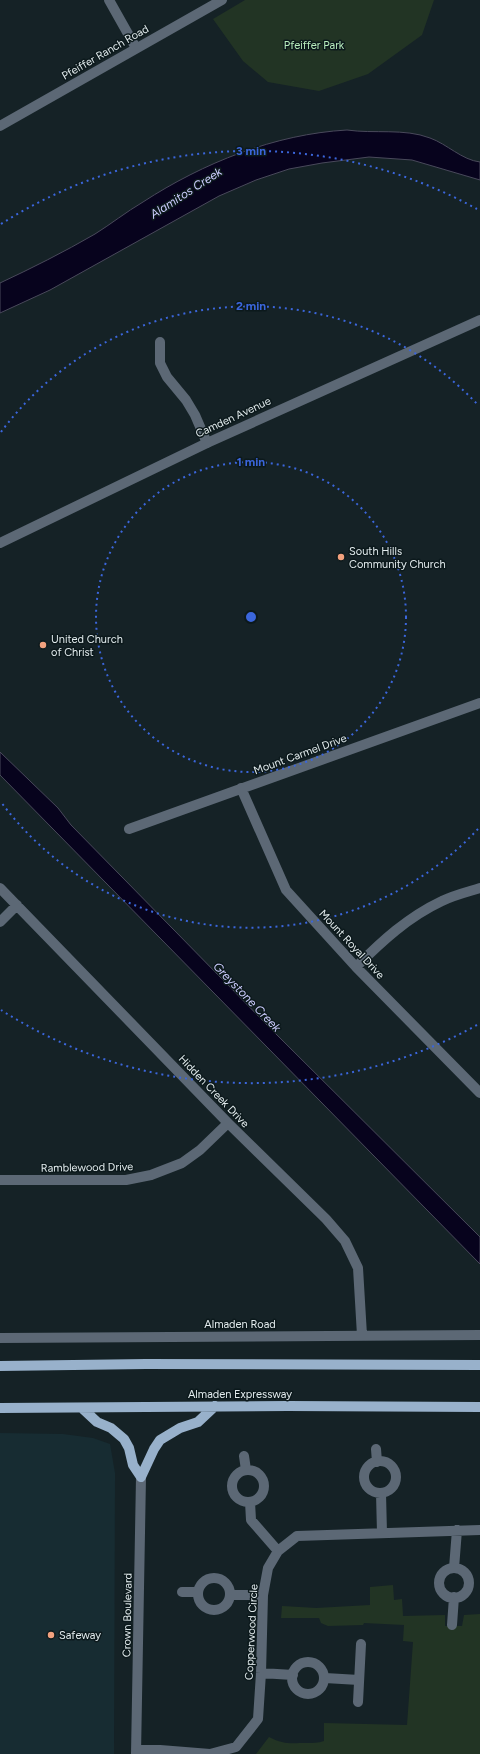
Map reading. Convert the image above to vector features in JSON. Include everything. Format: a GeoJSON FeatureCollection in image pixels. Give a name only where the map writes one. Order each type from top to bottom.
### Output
{"type":"FeatureCollection","features":[{"type":"Feature","properties":{"kind":"main road"},"geometry":{"type":"LineString","coordinates":[[0,1366],[146,1364],[480,1365]]}},
{"type":"Feature","properties":{"kind":"main road"},"geometry":{"type":"LineString","coordinates":[[141,1477],[154,1449],[160,1440],[180,1428],[198,1422],[215,1406]]}},
{"type":"Feature","properties":{"kind":"main road","name":"Almaden Expressway"},"geometry":{"type":"LineString","coordinates":[[0,1408],[215,1406],[480,1407]]}},
{"type":"Feature","properties":{"kind":"main road"},"geometry":{"type":"LineString","coordinates":[[82,1408],[97,1422],[111,1428],[124,1439],[129,1448],[133,1465],[141,1477]]}},
{"type":"Feature","properties":{"kind":"street"},"geometry":{"type":"LineString","coordinates":[[109,0],[136,48]]}},
{"type":"Feature","properties":{"kind":"street","name":"Pfeiffer Ranch Road"},"geometry":{"type":"LineString","coordinates":[[0,126],[222,0]]}},
{"type":"Feature","properties":{"kind":"street","name":"Camden Avenue"},"geometry":{"type":"LineString","coordinates":[[0,543],[206,442],[480,320]]}},
{"type":"Feature","properties":{"kind":"street"},"geometry":{"type":"LineString","coordinates":[[160,342],[160,363],[167,378],[189,405],[206,442]]}},
{"type":"Feature","properties":{"kind":"street","name":"Mount Carmel Drive"},"geometry":{"type":"LineString","coordinates":[[129,829],[480,703]]}},
{"type":"Feature","properties":{"kind":"street","name":"Mount Royal Drive"},"geometry":{"type":"LineString","coordinates":[[241,788],[286,890],[356,967],[480,1093]]}},
{"type":"Feature","properties":{"kind":"street","name":"Hidden Creek Drive"},"geometry":{"type":"LineString","coordinates":[[0,888],[228,1123],[326,1219],[345,1241],[358,1268],[362,1335]]}},
{"type":"Feature","properties":{"kind":"street"},"geometry":{"type":"LineString","coordinates":[[356,967],[389,935],[420,913],[443,900],[480,888]]}},
{"type":"Feature","properties":{"kind":"street"},"geometry":{"type":"LineString","coordinates":[[0,922],[17,905]]}},
{"type":"Feature","properties":{"kind":"street","name":"Ramblewood Drive"},"geometry":{"type":"LineString","coordinates":[[0,1180],[126,1180],[152,1175],[182,1163],[200,1150],[228,1123]]}},
{"type":"Feature","properties":{"kind":"street","name":"Almaden Road"},"geometry":{"type":"LineString","coordinates":[[0,1338],[480,1335]]}},
{"type":"Feature","properties":{"kind":"street"},"geometry":{"type":"LineString","coordinates":[[376,1449],[377,1462]]}},
{"type":"Feature","properties":{"kind":"street"},"geometry":{"type":"LineString","coordinates":[[244,1456],[246,1470]]}},
{"type":"Feature","properties":{"kind":"street"},"geometry":{"type":"LineString","coordinates":[[377,1462],[387,1463],[391,1466],[395,1475],[393,1485],[386,1492],[381,1493],[370,1490],[364,1476],[368,1467],[377,1462]]}},
{"type":"Feature","properties":{"kind":"street"},"geometry":{"type":"LineString","coordinates":[[246,1470],[257,1472],[264,1481],[263,1492],[260,1497],[250,1502],[240,1500],[236,1497],[232,1488],[232,1483],[237,1474],[246,1470]]}},
{"type":"Feature","properties":{"kind":"street","name":"Crown Boulevard"},"geometry":{"type":"LineString","coordinates":[[136,1752],[141,1477]]}},
{"type":"Feature","properties":{"kind":"street"},"geometry":{"type":"LineString","coordinates":[[381,1493],[382,1533]]}},
{"type":"Feature","properties":{"kind":"street"},"geometry":{"type":"LineString","coordinates":[[250,1502],[251,1520],[278,1551]]}},
{"type":"Feature","properties":{"kind":"street"},"geometry":{"type":"LineString","coordinates":[[454,1568],[457,1530]]}},
{"type":"Feature","properties":{"kind":"street","name":"Copperwood Circle"},"geometry":{"type":"LineString","coordinates":[[136,1752],[160,1750],[210,1754],[236,1751],[258,1719],[263,1595],[268,1568],[278,1551],[298,1536],[480,1530]]}},
{"type":"Feature","properties":{"kind":"street"},"geometry":{"type":"LineString","coordinates":[[454,1568],[464,1572],[468,1581],[468,1586],[463,1594],[454,1598],[445,1595],[442,1592],[439,1583],[445,1570],[454,1568]]}},
{"type":"Feature","properties":{"kind":"street"},"geometry":{"type":"LineString","coordinates":[[218,1578],[227,1584],[230,1595],[226,1604],[222,1608],[213,1610],[203,1606],[198,1597],[198,1592],[202,1582],[207,1579],[218,1578]]}},
{"type":"Feature","properties":{"kind":"street"},"geometry":{"type":"LineString","coordinates":[[182,1592],[198,1592]]}},
{"type":"Feature","properties":{"kind":"street"},"geometry":{"type":"LineString","coordinates":[[230,1595],[263,1595]]}},
{"type":"Feature","properties":{"kind":"street"},"geometry":{"type":"LineString","coordinates":[[452,1625],[454,1598]]}},
{"type":"Feature","properties":{"kind":"street"},"geometry":{"type":"LineString","coordinates":[[358,1702],[362,1644]]}},
{"type":"Feature","properties":{"kind":"street"},"geometry":{"type":"LineString","coordinates":[[308,1662],[313,1662],[321,1668],[324,1678],[321,1688],[317,1691],[306,1694],[301,1692],[294,1685],[292,1674],[298,1666],[308,1662]]}},
{"type":"Feature","properties":{"kind":"street"},"geometry":{"type":"LineString","coordinates":[[261,1673],[292,1674]]}},
{"type":"Feature","properties":{"kind":"street"},"geometry":{"type":"LineString","coordinates":[[324,1678],[359,1680]]}},
{"type":"Feature","properties":{"kind":"shaded area"},"geometry":{"type":"Polygon","coordinates":[[[0,1433],[63,1434],[93,1438],[110,1444],[115,1473],[114,1754],[0,1754],[0,1433]]]}},
{"type":"Feature","properties":{"kind":"green space","name":"Pfeiffer Park"},"geometry":{"type":"Polygon","coordinates":[[[245,0],[434,0],[422,35],[368,74],[319,91],[268,82],[243,61],[213,19],[245,0]]]}},
{"type":"Feature","properties":{"kind":"green space"},"geometry":{"type":"Polygon","coordinates":[[[393,1585],[394,1600],[402,1599],[403,1616],[445,1615],[445,1626],[462,1626],[464,1615],[480,1614],[480,1754],[256,1754],[269,1737],[288,1743],[313,1743],[324,1741],[324,1723],[407,1725],[413,1642],[403,1641],[404,1625],[364,1623],[363,1625],[328,1626],[321,1623],[319,1618],[281,1618],[282,1606],[316,1608],[370,1605],[370,1587],[393,1585]]]}},
{"type":"Feature","properties":{"kind":"water","name":"Alamitos Creek"},"geometry":{"type":"Polygon","coordinates":[[[347,130],[410,133],[430,138],[473,161],[480,162],[480,180],[412,160],[369,157],[289,169],[256,180],[219,196],[50,290],[0,313],[0,283],[83,241],[166,188],[190,175],[215,163],[267,144],[293,137],[347,130]]]}},
{"type":"Feature","properties":{"kind":"water"},"geometry":{"type":"Polygon","coordinates":[[[0,752],[58,808],[71,825],[274,1032],[480,1237],[480,1264],[0,775],[0,752]]]}},
{"type":"Feature","properties":{"kind":"place","name":"South Hills Community Church"},"geometry":{"type":"Point","coordinates":[341,557]}},
{"type":"Feature","properties":{"kind":"place","name":"United Church of Christ"},"geometry":{"type":"Point","coordinates":[43,645]}},
{"type":"Feature","properties":{"kind":"place","name":"Safeway"},"geometry":{"type":"Point","coordinates":[51,1635]}},
{"type":"Feature","properties":{"kind":"water label","name":"Greystone Creek"},"geometry":{"type":"Point","coordinates":[247,997]}}]}
